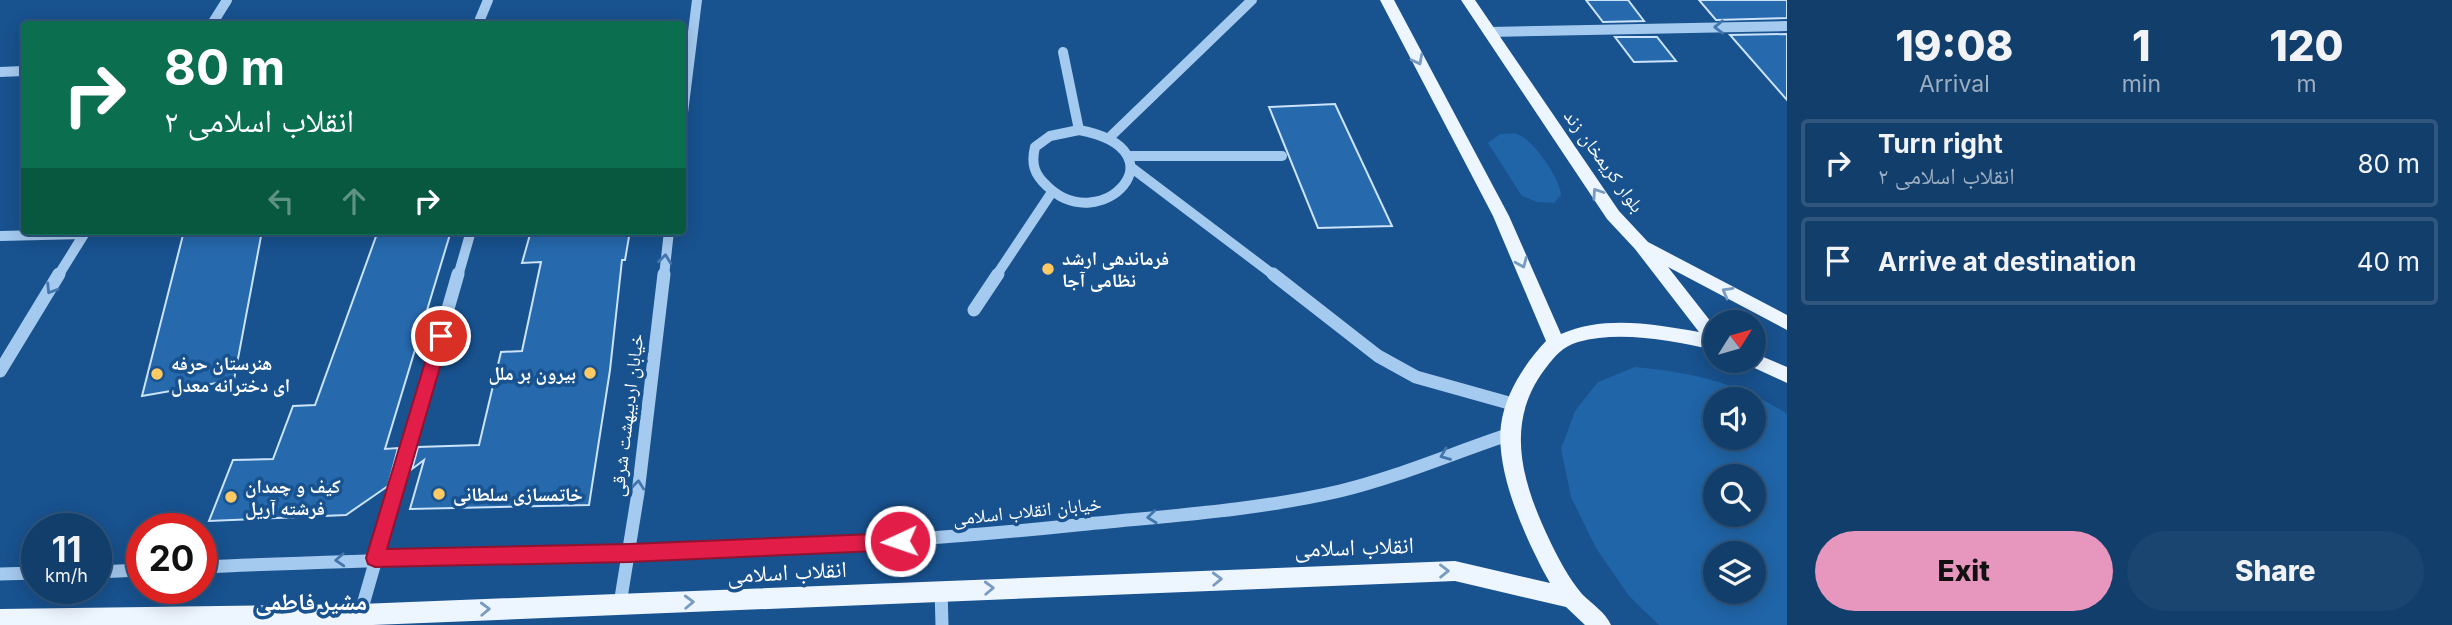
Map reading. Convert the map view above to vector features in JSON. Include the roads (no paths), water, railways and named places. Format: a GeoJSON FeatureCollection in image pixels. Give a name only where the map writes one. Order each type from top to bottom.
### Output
{"type":"FeatureCollection","features":[{"type":"Feature","properties":{"kind":"main road"},"geometry":{"type":"LineString","coordinates":[[1387,0],[1502,216],[1556,343]]}},
{"type":"Feature","properties":{"kind":"main road","name":"بلوار کریمخان زند"},"geometry":{"type":"LineString","coordinates":[[1468,0],[1613,215],[1641,245],[1703,325]]}},
{"type":"Feature","properties":{"kind":"main road"},"geometry":{"type":"LineString","coordinates":[[1641,245],[1787,323]]}},
{"type":"Feature","properties":{"kind":"main road"},"geometry":{"type":"LineString","coordinates":[[1600,625],[1573,598],[1536,534],[1520,487],[1510,434],[1516,405],[1527,378],[1556,343],[1602,332],[1645,331],[1703,339]]}},
{"type":"Feature","properties":{"kind":"main road"},"geometry":{"type":"LineString","coordinates":[[1766,366],[1787,376]]}},
{"type":"Feature","properties":{"kind":"main road","name":"انقلاب اسلامی"},"geometry":{"type":"LineString","coordinates":[[0,620],[360,615],[454,618],[621,604],[1455,570],[1573,598]]}},
{"type":"Feature","properties":{"kind":"street"},"geometry":{"type":"LineString","coordinates":[[214,21],[227,0]]}},
{"type":"Feature","properties":{"kind":"street"},"geometry":{"type":"LineString","coordinates":[[479,21],[488,0]]}},
{"type":"Feature","properties":{"kind":"street"},"geometry":{"type":"LineString","coordinates":[[686,89],[697,0]]}},
{"type":"Feature","properties":{"kind":"street"},"geometry":{"type":"LineString","coordinates":[[1109,138],[1252,0]]}},
{"type":"Feature","properties":{"kind":"street"},"geometry":{"type":"LineString","coordinates":[[1489,32],[1787,26]]}},
{"type":"Feature","properties":{"kind":"street"},"geometry":{"type":"LineString","coordinates":[[1063,52],[1079,130]]}},
{"type":"Feature","properties":{"kind":"street"},"geometry":{"type":"LineString","coordinates":[[0,72],[21,71]]}},
{"type":"Feature","properties":{"kind":"street"},"geometry":{"type":"LineString","coordinates":[[1130,162],[1131,178],[1124,188],[1114,196],[1083,201],[1052,192],[1034,173],[1031,162],[1040,142],[1051,135],[1079,130],[1109,138],[1146,176],[1378,356],[1416,377],[1516,405]]}},
{"type":"Feature","properties":{"kind":"street"},"geometry":{"type":"LineString","coordinates":[[1130,162],[1282,156]]}},
{"type":"Feature","properties":{"kind":"street"},"geometry":{"type":"LineString","coordinates":[[974,310],[1052,192]]}},
{"type":"Feature","properties":{"kind":"street"},"geometry":{"type":"LineString","coordinates":[[0,236],[28,235]]}},
{"type":"Feature","properties":{"kind":"street"},"geometry":{"type":"LineString","coordinates":[[0,371],[84,235]]}},
{"type":"Feature","properties":{"kind":"street"},"geometry":{"type":"LineString","coordinates":[[360,615],[470,235]]}},
{"type":"Feature","properties":{"kind":"street","name":"خیابان اردیبهشت شرقی"},"geometry":{"type":"LineString","coordinates":[[621,604],[669,235]]}},
{"type":"Feature","properties":{"kind":"street","name":"خیابان انقلاب اسلامی"},"geometry":{"type":"LineString","coordinates":[[217,566],[375,558],[629,553],[928,540],[1243,508],[1341,491],[1416,468],[1449,453],[1510,434]]}},
{"type":"Feature","properties":{"kind":"street"},"geometry":{"type":"LineString","coordinates":[[0,574],[21,573]]}},
{"type":"Feature","properties":{"kind":"street"},"geometry":{"type":"LineString","coordinates":[[941,589],[942,625]]}},
{"type":"Feature","properties":{"kind":"place","name":"فرماندهی ارشد نظامی آجا"},"geometry":{"type":"Point","coordinates":[1048,269]}},
{"type":"Feature","properties":{"kind":"place","name":"بیرون بر ملل"},"geometry":{"type":"Point","coordinates":[590,373]}},
{"type":"Feature","properties":{"kind":"place","name":"هنرستان حرفه ای دخترانه معدل"},"geometry":{"type":"Point","coordinates":[157,374]}},
{"type":"Feature","properties":{"kind":"place","name":"خاتمسازی سلطانی"},"geometry":{"type":"Point","coordinates":[439,494]}},
{"type":"Feature","properties":{"kind":"place","name":"کیف و چمدان فرشته آریل"},"geometry":{"type":"Point","coordinates":[231,497]}},
{"type":"Feature","properties":{"kind":"district","name":"مشیر فاطمی"},"geometry":{"type":"Point","coordinates":[311,601]}}]}
